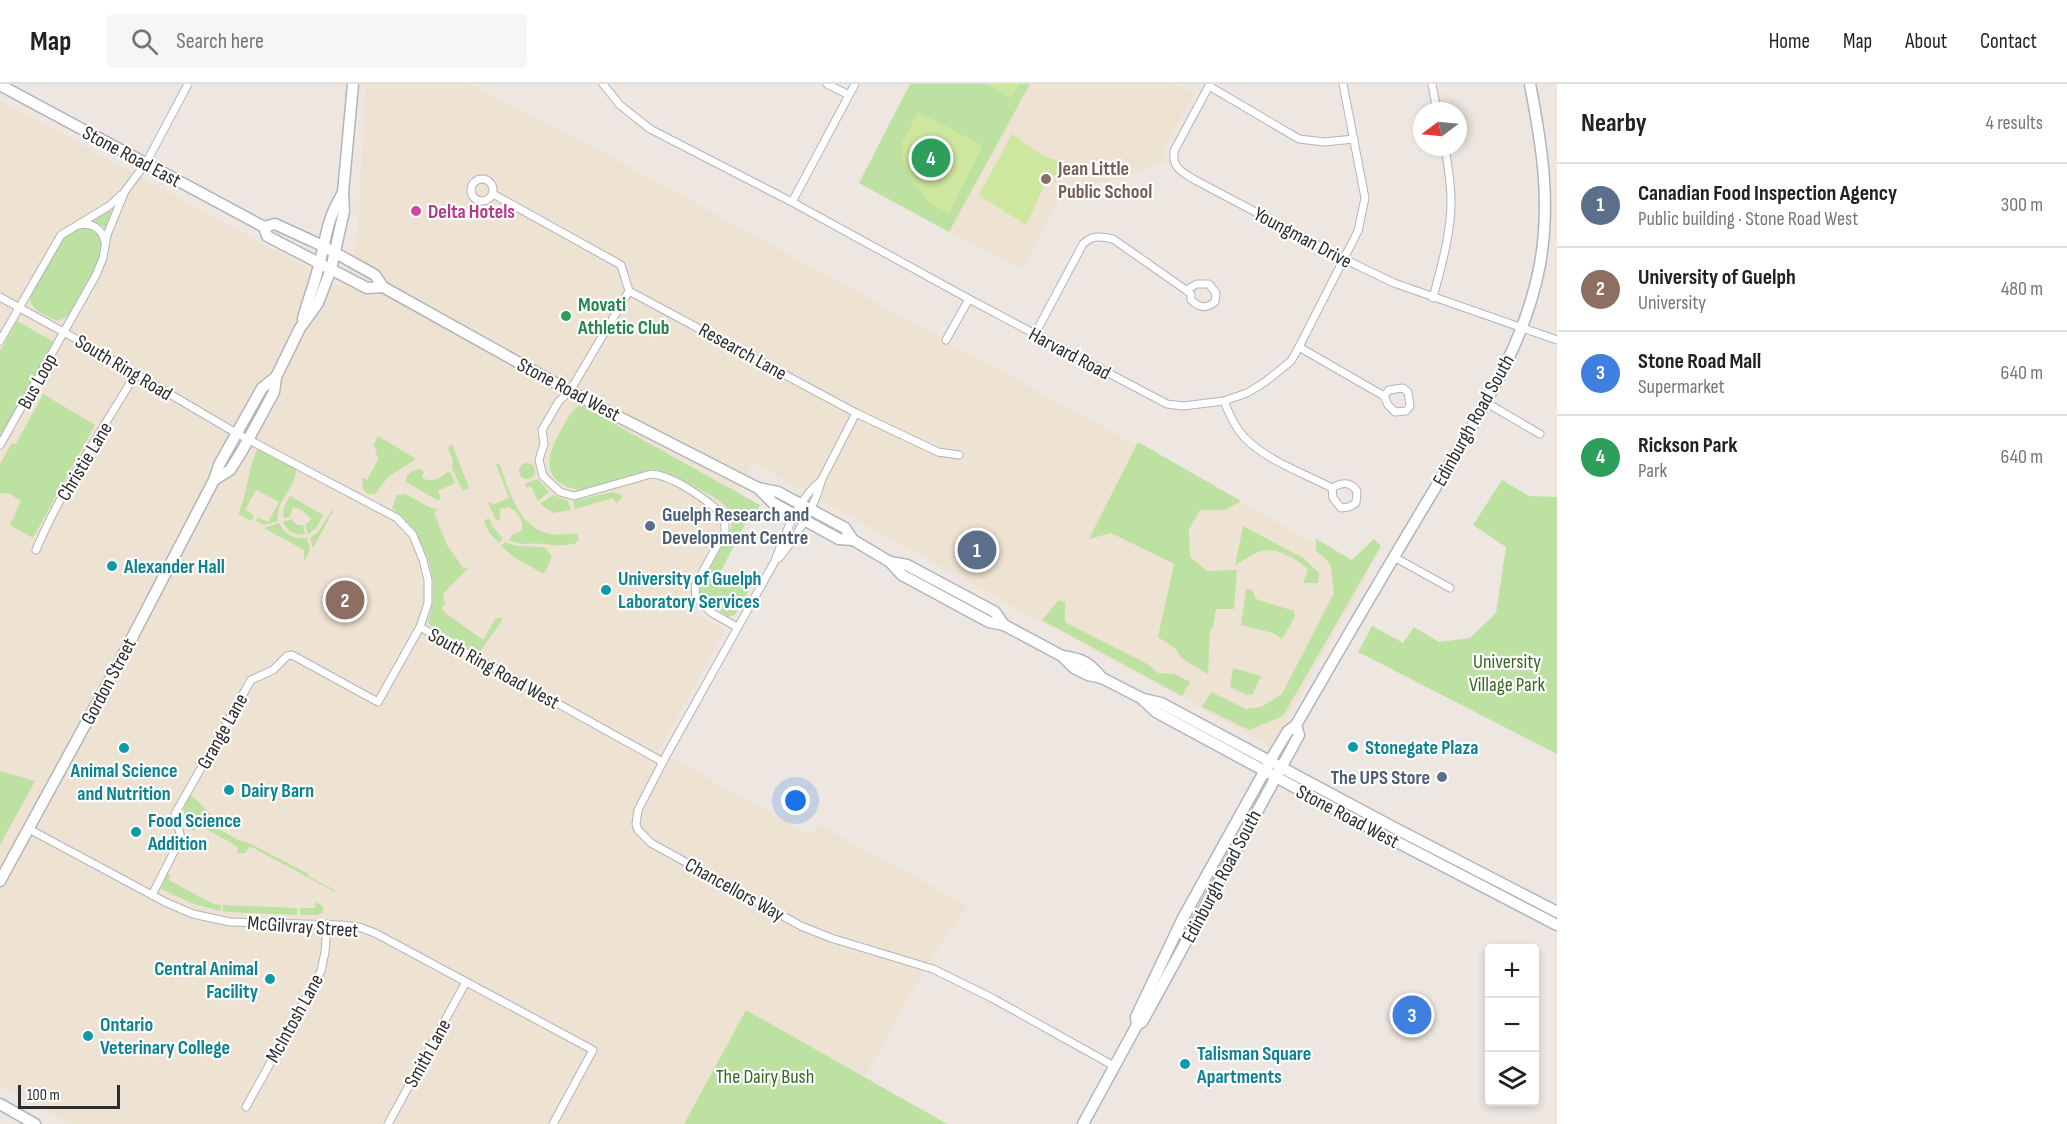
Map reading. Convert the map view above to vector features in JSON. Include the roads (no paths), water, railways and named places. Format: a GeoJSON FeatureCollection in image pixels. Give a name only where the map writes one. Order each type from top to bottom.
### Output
{"type":"FeatureCollection","features":[{"type":"Feature","properties":{"kind":"main road","name":"Gordon Street"},"geometry":{"type":"LineString","coordinates":[[300,328],[318,303],[335,253],[344,211],[343,193],[353,84]]}},
{"type":"Feature","properties":{"kind":"main road","name":"Edinburgh Road South"},"geometry":{"type":"LineString","coordinates":[[1137,1025],[1136,1017],[1183,918],[1267,766],[1288,731],[1296,725],[1485,402],[1522,328],[1540,265],[1545,224],[1545,179],[1530,84]]}},
{"type":"Feature","properties":{"kind":"main road","name":"Stone Road East"},"geometry":{"type":"LineString","coordinates":[[0,85],[264,227],[267,236],[331,269]]}},
{"type":"Feature","properties":{"kind":"main road","name":"Gordon Street"},"geometry":{"type":"LineString","coordinates":[[214,480],[231,470],[274,392],[276,377],[300,328],[320,263],[332,211],[343,193]]}},
{"type":"Feature","properties":{"kind":"main road","name":"Stone Road East"},"geometry":{"type":"LineString","coordinates":[[264,227],[275,224],[335,253]]}},
{"type":"Feature","properties":{"kind":"main road","name":"Stone Road West"},"geometry":{"type":"LineString","coordinates":[[335,253],[375,275],[383,287],[570,392],[758,488],[777,492],[803,512],[845,528],[853,540],[890,562],[902,575],[989,622],[1004,625],[1062,656],[1079,658],[1092,665],[1102,678],[1143,699],[1156,712],[1267,766],[1372,829],[1557,925]]}},
{"type":"Feature","properties":{"kind":"main road","name":"Stone Road West"},"geometry":{"type":"LineString","coordinates":[[331,269],[368,288],[383,287]]}},
{"type":"Feature","properties":{"kind":"main road","name":"Gordon Street"},"geometry":{"type":"LineString","coordinates":[[0,881],[214,480],[219,465],[262,388],[276,377]]}},
{"type":"Feature","properties":{"kind":"main road","name":"Edinburgh Road South"},"geometry":{"type":"LineString","coordinates":[[1083,1124],[1137,1025],[1146,1015],[1299,735],[1296,725]]}},
{"type":"Feature","properties":{"kind":"main road","name":"Stone Road West"},"geometry":{"type":"LineString","coordinates":[[1278,772],[1389,825],[1557,912]]}},
{"type":"Feature","properties":{"kind":"main road"},"geometry":{"type":"LineString","coordinates":[[1372,829],[1389,825]]}},
{"type":"Feature","properties":{"kind":"main road"},"geometry":{"type":"LineString","coordinates":[[0,1104],[35,1124]]}},
{"type":"Feature","properties":{"kind":"street","name":"Bus Loop"},"geometry":{"type":"LineString","coordinates":[[0,341],[61,235],[110,206],[125,191],[146,163],[188,84]]}},
{"type":"Feature","properties":{"kind":"street","name":"Harvard Road"},"geometry":{"type":"LineString","coordinates":[[603,84],[620,105],[650,129],[792,202],[1167,404],[1183,406],[1224,401],[1247,393],[1291,361],[1344,259],[1358,231],[1365,198],[1344,84]]}},
{"type":"Feature","properties":{"kind":"street"},"geometry":{"type":"LineString","coordinates":[[828,84],[849,95]]}},
{"type":"Feature","properties":{"kind":"street"},"geometry":{"type":"LineString","coordinates":[[792,202],[855,84]]}},
{"type":"Feature","properties":{"kind":"street"},"geometry":{"type":"LineString","coordinates":[[1432,84],[1435,102]]}},
{"type":"Feature","properties":{"kind":"street"},"geometry":{"type":"LineString","coordinates":[[1210,85],[1299,139],[1324,142],[1354,138]]}},
{"type":"Feature","properties":{"kind":"street","name":"Youngman Drive"},"geometry":{"type":"LineString","coordinates":[[1210,85],[1174,151],[1174,162],[1177,168],[1195,180],[1344,259],[1394,283],[1557,340]]}},
{"type":"Feature","properties":{"kind":"street"},"geometry":{"type":"LineString","coordinates":[[1433,298],[1446,247],[1451,203],[1446,156]]}},
{"type":"Feature","properties":{"kind":"street","name":"Bus Loop"},"geometry":{"type":"LineString","coordinates":[[0,445],[96,275],[105,251],[107,235],[125,191]]}},
{"type":"Feature","properties":{"kind":"street"},"geometry":{"type":"LineString","coordinates":[[493,194],[621,265],[629,291],[570,392],[559,401],[542,430],[544,444],[539,460],[543,476],[560,492],[574,496],[651,474],[663,475],[714,506],[725,517],[725,531],[695,586],[696,598],[712,613],[737,627]]}},
{"type":"Feature","properties":{"kind":"street"},"geometry":{"type":"LineString","coordinates":[[73,226],[88,224],[99,229],[104,237],[105,251]]}},
{"type":"Feature","properties":{"kind":"street"},"geometry":{"type":"LineString","coordinates":[[1035,334],[1083,244],[1089,238],[1102,236],[1113,239],[1186,290],[1191,294],[1191,300],[1199,307],[1207,308],[1215,302],[1216,292],[1209,284],[1197,284],[1186,290]]}},
{"type":"Feature","properties":{"kind":"street","name":"Research Lane"},"geometry":{"type":"LineString","coordinates":[[629,291],[856,413],[938,452],[959,455]]}},
{"type":"Feature","properties":{"kind":"street","name":"South Ring Road"},"geometry":{"type":"LineString","coordinates":[[0,297],[248,439]]}},
{"type":"Feature","properties":{"kind":"street"},"geometry":{"type":"LineString","coordinates":[[946,340],[969,299]]}},
{"type":"Feature","properties":{"kind":"street"},"geometry":{"type":"LineString","coordinates":[[1299,347],[1384,396]]}},
{"type":"Feature","properties":{"kind":"street","name":"Christie Lane"},"geometry":{"type":"LineString","coordinates":[[36,550],[46,527],[92,445],[136,374]]}},
{"type":"Feature","properties":{"kind":"street"},"geometry":{"type":"LineString","coordinates":[[1224,401],[1234,424],[1245,438],[1264,453],[1332,488]]}},
{"type":"Feature","properties":{"kind":"street"},"geometry":{"type":"LineString","coordinates":[[1485,402],[1540,434]]}},
{"type":"Feature","properties":{"kind":"street"},"geometry":{"type":"LineString","coordinates":[[803,512],[819,493],[821,481],[856,413]]}},
{"type":"Feature","properties":{"kind":"street","name":"South Ring Road West"},"geometry":{"type":"LineString","coordinates":[[248,439],[384,510],[407,527],[417,543],[428,580],[428,607],[420,627],[663,762]]}},
{"type":"Feature","properties":{"kind":"street","name":"Chancellors Way"},"geometry":{"type":"LineString","coordinates":[[803,512],[782,541],[775,561],[663,762],[636,817],[638,830],[651,843],[801,926],[831,938],[933,969],[992,998],[1114,1066]]}},
{"type":"Feature","properties":{"kind":"street"},"geometry":{"type":"LineString","coordinates":[[1394,557],[1450,588]]}},
{"type":"Feature","properties":{"kind":"street","name":"Grange Lane"},"geometry":{"type":"LineString","coordinates":[[152,895],[181,838],[175,814],[252,679],[273,670],[287,656],[292,655],[378,702],[420,627]]}},
{"type":"Feature","properties":{"kind":"street","name":"McGilvray Street"},"geometry":{"type":"LineString","coordinates":[[29,829],[178,909],[215,920],[353,926],[375,933],[593,1050],[553,1124]]}},
{"type":"Feature","properties":{"kind":"street","name":"McIntosh Lane"},"geometry":{"type":"LineString","coordinates":[[246,1107],[321,971],[327,924]]}},
{"type":"Feature","properties":{"kind":"street","name":"Smith Lane"},"geometry":{"type":"LineString","coordinates":[[388,1124],[466,982]]}},
{"type":"Feature","properties":{"kind":"place","name":"Rickson Park"},"geometry":{"type":"Point","coordinates":[931,158]}},
{"type":"Feature","properties":{"kind":"place","name":"Jean Little Public School"},"geometry":{"type":"Point","coordinates":[1046,179]}},
{"type":"Feature","properties":{"kind":"place","name":"Delta Hotels"},"geometry":{"type":"Point","coordinates":[416,211]}},
{"type":"Feature","properties":{"kind":"place","name":"Movati Athletic Club"},"geometry":{"type":"Point","coordinates":[566,316]}},
{"type":"Feature","properties":{"kind":"place","name":"Guelph Research and Development Centre"},"geometry":{"type":"Point","coordinates":[650,526]}},
{"type":"Feature","properties":{"kind":"place","name":"Canadian Food Inspection Agency"},"geometry":{"type":"Point","coordinates":[977,550]}},
{"type":"Feature","properties":{"kind":"place","name":"Alexander Hall"},"geometry":{"type":"Point","coordinates":[112,566]}},
{"type":"Feature","properties":{"kind":"place","name":"University of Guelph Laboratory Services"},"geometry":{"type":"Point","coordinates":[606,590]}},
{"type":"Feature","properties":{"kind":"place","name":"University of Guelph"},"geometry":{"type":"Point","coordinates":[345,600]}},
{"type":"Feature","properties":{"kind":"place","name":"Stonegate Plaza"},"geometry":{"type":"Point","coordinates":[1353,747]}},
{"type":"Feature","properties":{"kind":"place","name":"Animal Science and Nutrition"},"geometry":{"type":"Point","coordinates":[124,748]}},
{"type":"Feature","properties":{"kind":"place","name":"The UPS Store"},"geometry":{"type":"Point","coordinates":[1442,777]}},
{"type":"Feature","properties":{"kind":"place","name":"Dairy Barn"},"geometry":{"type":"Point","coordinates":[229,790]}},
{"type":"Feature","properties":{"kind":"place","name":"Food Science Addition"},"geometry":{"type":"Point","coordinates":[136,832]}},
{"type":"Feature","properties":{"kind":"place","name":"Central Animal Facility"},"geometry":{"type":"Point","coordinates":[270,979]}},
{"type":"Feature","properties":{"kind":"place","name":"Stone Road Mall"},"geometry":{"type":"Point","coordinates":[1412,1015]}},
{"type":"Feature","properties":{"kind":"place","name":"Ontario Veterinary College"},"geometry":{"type":"Point","coordinates":[88,1036]}},
{"type":"Feature","properties":{"kind":"place","name":"Talisman Square Apartments"},"geometry":{"type":"Point","coordinates":[1185,1064]}},
{"type":"Feature","properties":{"kind":"park label","name":"University Village Park"},"geometry":{"type":"Point","coordinates":[1507,672]}},
{"type":"Feature","properties":{"kind":"park label","name":"The Dairy Bush"},"geometry":{"type":"Point","coordinates":[765,1076]}}]}
